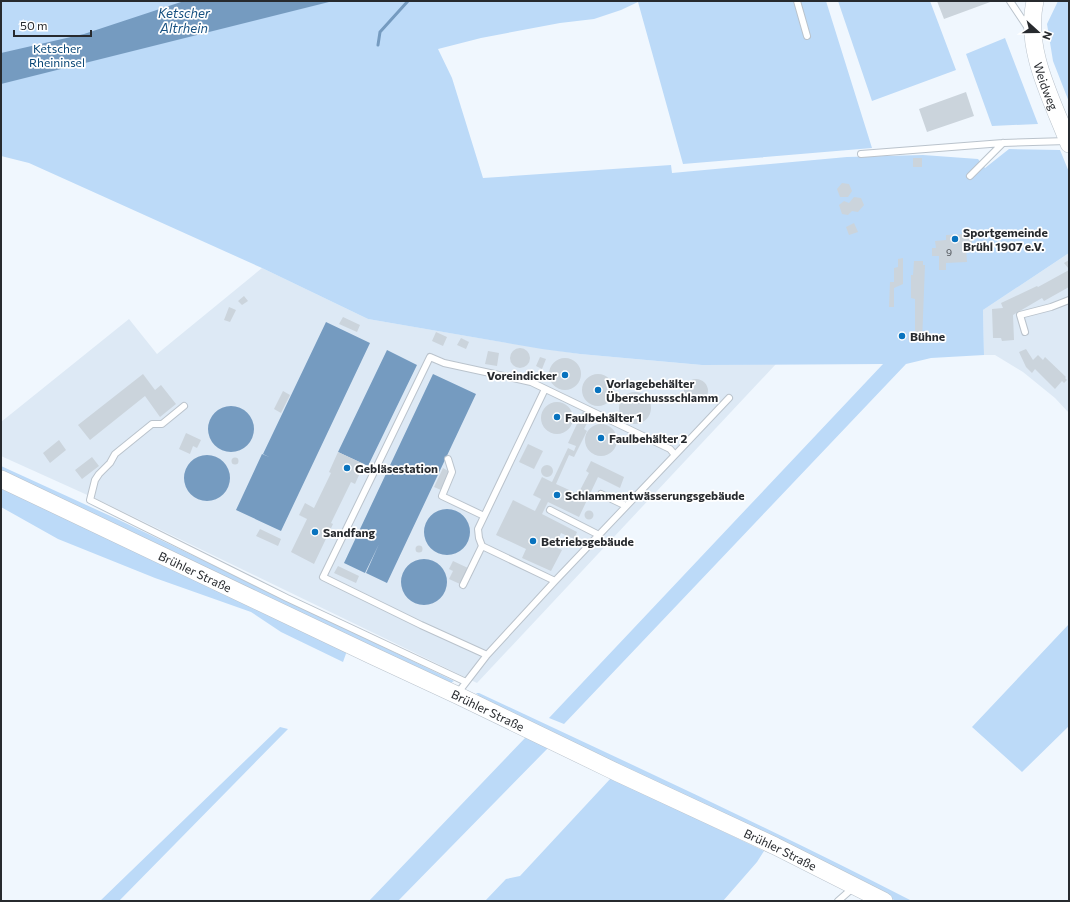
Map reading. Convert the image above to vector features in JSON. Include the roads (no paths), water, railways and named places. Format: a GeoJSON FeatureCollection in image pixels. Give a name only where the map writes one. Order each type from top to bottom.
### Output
{"type":"FeatureCollection","features":[{"type":"Feature","properties":{"kind":"street","name":"Weidweg"},"geometry":{"type":"LineString","coordinates":[[1035,1],[1032,19],[1032,34],[1035,51],[1068,143]]}},
{"type":"Feature","properties":{"kind":"street","name":"Brühler Straße"},"geometry":{"type":"LineString","coordinates":[[1,479],[113,532],[461,688],[618,773],[775,846],[884,901]]}},
{"type":"Feature","properties":{"kind":"lane"},"geometry":{"type":"LineString","coordinates":[[797,1],[807,36]]}},
{"type":"Feature","properties":{"kind":"lane"},"geometry":{"type":"LineString","coordinates":[[1010,1],[1032,34]]}},
{"type":"Feature","properties":{"kind":"lane"},"geometry":{"type":"LineString","coordinates":[[970,176],[1003,143]]}},
{"type":"Feature","properties":{"kind":"lane"},"geometry":{"type":"LineString","coordinates":[[861,154],[1003,143],[1068,143]]}},
{"type":"Feature","properties":{"kind":"lane"},"geometry":{"type":"LineString","coordinates":[[1025,332],[1020,315],[1051,307],[1069,300]]}},
{"type":"Feature","properties":{"kind":"lane"},"geometry":{"type":"LineString","coordinates":[[487,655],[421,625],[323,577],[430,357],[444,363],[531,382],[670,449],[675,455]]}},
{"type":"Feature","properties":{"kind":"lane"},"geometry":{"type":"LineString","coordinates":[[545,389],[484,516],[478,530],[478,538],[482,546],[555,581]]}},
{"type":"Feature","properties":{"kind":"lane"},"geometry":{"type":"LineString","coordinates":[[184,406],[162,424],[152,424],[115,454],[110,463],[95,480],[90,500],[461,688],[487,655],[555,581],[729,398]]}},
{"type":"Feature","properties":{"kind":"lane"},"geometry":{"type":"LineString","coordinates":[[448,459],[452,472],[442,496],[484,516]]}},
{"type":"Feature","properties":{"kind":"lane"},"geometry":{"type":"LineString","coordinates":[[600,494],[626,506]]}},
{"type":"Feature","properties":{"kind":"lane"},"geometry":{"type":"LineString","coordinates":[[550,510],[599,534]]}},
{"type":"Feature","properties":{"kind":"lane"},"geometry":{"type":"LineString","coordinates":[[464,585],[482,546]]}},
{"type":"Feature","properties":{"kind":"lane"},"geometry":{"type":"LineString","coordinates":[[838,901],[858,888]]}},
{"type":"Feature","properties":{"kind":"water","name":"Ketscher Altrhein"},"geometry":{"type":"Polygon","coordinates":[[[184,1],[333,1],[1,84],[1,53],[84,34],[184,1]]]}},
{"type":"Feature","properties":{"kind":"water"},"geometry":{"type":"Polygon","coordinates":[[[326,322],[370,343],[281,531],[236,510],[262,454],[269,457],[263,454],[326,322]]]}},
{"type":"Feature","properties":{"kind":"water"},"geometry":{"type":"Polygon","coordinates":[[[387,350],[417,365],[368,466],[338,452],[387,350]]]}},
{"type":"Feature","properties":{"kind":"water"},"geometry":{"type":"Polygon","coordinates":[[[433,374],[476,394],[387,583],[366,573],[379,544],[365,573],[344,563],[433,374]]]}},
{"type":"Feature","properties":{"kind":"water"},"geometry":{"type":"Polygon","coordinates":[[[226,406],[236,406],[244,410],[250,416],[254,424],[254,434],[250,442],[244,448],[236,452],[226,452],[218,448],[212,442],[208,434],[208,424],[212,416],[218,410],[226,406]]]}},
{"type":"Feature","properties":{"kind":"water"},"geometry":{"type":"Polygon","coordinates":[[[202,455],[212,455],[220,459],[226,465],[230,473],[230,483],[226,491],[220,497],[212,501],[202,501],[194,497],[188,491],[184,483],[184,473],[188,465],[194,459],[202,455]]]}},
{"type":"Feature","properties":{"kind":"water"},"geometry":{"type":"Polygon","coordinates":[[[442,509],[452,509],[460,513],[466,519],[470,527],[470,537],[466,545],[460,551],[452,555],[442,555],[434,551],[428,545],[424,537],[424,527],[428,519],[434,513],[442,509]]]}},
{"type":"Feature","properties":{"kind":"water"},"geometry":{"type":"Polygon","coordinates":[[[419,559],[429,559],[437,563],[443,569],[447,577],[447,587],[443,595],[437,601],[429,605],[419,605],[411,601],[405,595],[401,587],[401,577],[405,569],[411,563],[419,559]]]}},
{"type":"Feature","properties":{"kind":"waterway"},"geometry":{"type":"LineString","coordinates":[[378,45],[380,32],[408,1]]}},
{"type":"Feature","properties":{"kind":"place","name":"Sportgemeinde Brühl 1907 e.V."},"geometry":{"type":"Point","coordinates":[955,239]}},
{"type":"Feature","properties":{"kind":"place","name":"Bühne"},"geometry":{"type":"Point","coordinates":[902,336]}},
{"type":"Feature","properties":{"kind":"place","name":"Voreindicker"},"geometry":{"type":"Point","coordinates":[565,375]}},
{"type":"Feature","properties":{"kind":"place","name":"Vorlagebehälter Überschussschlamm"},"geometry":{"type":"Point","coordinates":[598,390]}},
{"type":"Feature","properties":{"kind":"place","name":"Faulbehälter 1"},"geometry":{"type":"Point","coordinates":[557,417]}},
{"type":"Feature","properties":{"kind":"place","name":"Faulbehälter 2"},"geometry":{"type":"Point","coordinates":[601,438]}},
{"type":"Feature","properties":{"kind":"place","name":"Gebläsestation"},"geometry":{"type":"Point","coordinates":[347,468]}},
{"type":"Feature","properties":{"kind":"place","name":"Schlammentwässerungsgebäude"},"geometry":{"type":"Point","coordinates":[557,495]}},
{"type":"Feature","properties":{"kind":"place","name":"Sandfang"},"geometry":{"type":"Point","coordinates":[315,532]}},
{"type":"Feature","properties":{"kind":"place","name":"Betriebsgebäude"},"geometry":{"type":"Point","coordinates":[533,541]}},
{"type":"Feature","properties":{"kind":"park label","name":"Ketscher Rheininsel"},"geometry":{"type":"Point","coordinates":[57,55]}}]}
